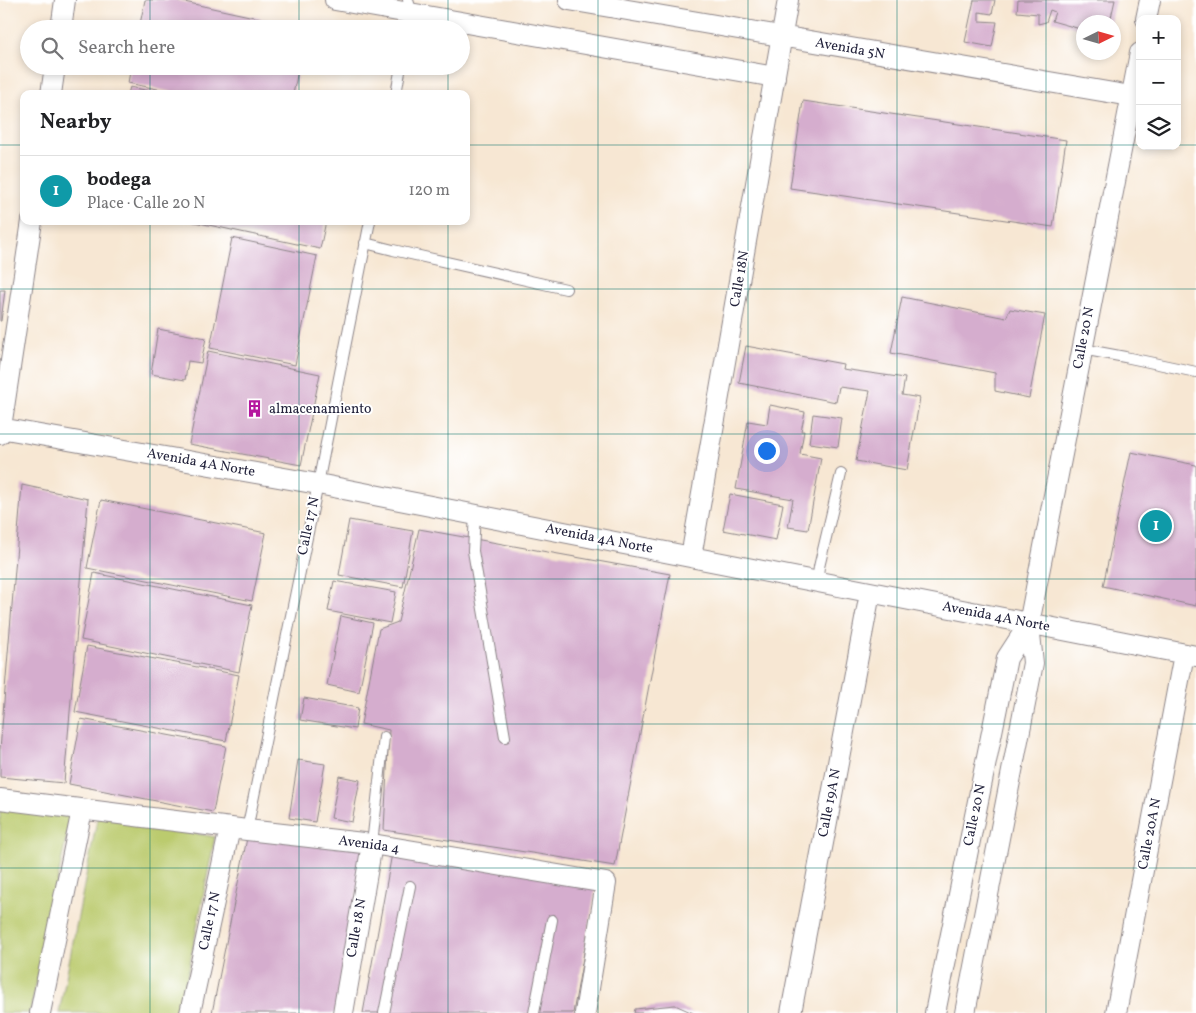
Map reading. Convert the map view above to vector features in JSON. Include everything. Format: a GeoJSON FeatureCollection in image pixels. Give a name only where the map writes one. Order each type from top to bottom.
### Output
{"type":"FeatureCollection","features":[{"type":"Feature","properties":{"kind":"street"},"geometry":{"type":"LineString","coordinates":[[62,20],[65,0]]}},
{"type":"Feature","properties":{"kind":"street"},"geometry":{"type":"LineString","coordinates":[[335,0],[445,20]]}},
{"type":"Feature","properties":{"kind":"street","name":"Avenida 5N"},"geometry":{"type":"LineString","coordinates":[[569,0],[1132,96]]}},
{"type":"Feature","properties":{"kind":"street","name":"Calle 18N"},"geometry":{"type":"LineString","coordinates":[[691,558],[788,0]]}},
{"type":"Feature","properties":{"kind":"street"},"geometry":{"type":"LineString","coordinates":[[1147,15],[1150,0]]}},
{"type":"Feature","properties":{"kind":"street"},"geometry":{"type":"LineString","coordinates":[[470,24],[775,77]]}},
{"type":"Feature","properties":{"kind":"street","name":"Calle 20 N"},"geometry":{"type":"LineString","coordinates":[[965,1013],[1032,663],[1029,624],[1139,60]]}},
{"type":"Feature","properties":{"kind":"street"},"geometry":{"type":"LineString","coordinates":[[52,90],[54,75]]}},
{"type":"Feature","properties":{"kind":"street"},"geometry":{"type":"LineString","coordinates":[[0,434],[31,225]]}},
{"type":"Feature","properties":{"kind":"street","name":"Avenida 4A Norte"},"geometry":{"type":"LineString","coordinates":[[0,428],[318,484],[1190,655]]}},
{"type":"Feature","properties":{"kind":"street","name":"Calle 19A N"},"geometry":{"type":"LineString","coordinates":[[791,1013],[870,593]]}},
{"type":"Feature","properties":{"kind":"street","name":"Calle 20 N"},"geometry":{"type":"LineString","coordinates":[[934,1013],[1007,658],[1029,624]]}},
{"type":"Feature","properties":{"kind":"street","name":"Calle 20A N"},"geometry":{"type":"LineString","coordinates":[[1116,1013],[1190,655]]}},
{"type":"Feature","properties":{"kind":"street","name":"Avenida 4"},"geometry":{"type":"LineString","coordinates":[[0,800],[372,844],[606,883],[586,1013]]}},
{"type":"Feature","properties":{"kind":"street"},"geometry":{"type":"LineString","coordinates":[[40,1013],[82,810]]}},
{"type":"Feature","properties":{"kind":"street","name":"Calle 17 N"},"geometry":{"type":"LineString","coordinates":[[190,1013],[238,829]]}},
{"type":"Feature","properties":{"kind":"street","name":"Calle 18 N"},"geometry":{"type":"LineString","coordinates":[[343,1013],[372,844]]}},
{"type":"Feature","properties":{"kind":"lane"},"geometry":{"type":"LineString","coordinates":[[397,90],[399,75]]}},
{"type":"Feature","properties":{"kind":"lane","name":"Calle 17 N"},"geometry":{"type":"LineString","coordinates":[[238,829],[318,484],[369,225]]}},
{"type":"Feature","properties":{"kind":"lane"},"geometry":{"type":"LineString","coordinates":[[365,243],[566,289]]}},
{"type":"Feature","properties":{"kind":"lane"},"geometry":{"type":"LineString","coordinates":[[1082,349],[1196,372]]}},
{"type":"Feature","properties":{"kind":"lane"},"geometry":{"type":"LineString","coordinates":[[817,582],[819,566],[841,474]]}},
{"type":"Feature","properties":{"kind":"lane"},"geometry":{"type":"LineString","coordinates":[[475,514],[473,551],[505,737]]}},
{"type":"Feature","properties":{"kind":"lane"},"geometry":{"type":"LineString","coordinates":[[372,844],[384,737]]}},
{"type":"Feature","properties":{"kind":"lane"},"geometry":{"type":"LineString","coordinates":[[384,1013],[410,886]]}},
{"type":"Feature","properties":{"kind":"lane"},"geometry":{"type":"LineString","coordinates":[[534,1013],[552,920]]}},
{"type":"Feature","properties":{"kind":"green space"},"geometry":{"type":"Polygon","coordinates":[[[0,806],[71,815],[30,1013],[0,1013],[0,806]]]}},
{"type":"Feature","properties":{"kind":"green space"},"geometry":{"type":"Polygon","coordinates":[[[98,815],[215,837],[180,1013],[59,1013],[98,815]]]}},
{"type":"Feature","properties":{"kind":"building"},"geometry":{"type":"Polygon","coordinates":[[[145,0],[175,0],[268,20],[141,20],[145,0]]]}},
{"type":"Feature","properties":{"kind":"building"},"geometry":{"type":"Polygon","coordinates":[[[974,0],[995,0],[992,14],[979,12],[979,21],[997,22],[992,47],[965,42],[974,0]]]}},
{"type":"Feature","properties":{"kind":"building"},"geometry":{"type":"Polygon","coordinates":[[[1018,0],[1115,0],[1112,15],[1076,15],[1076,28],[1052,21],[1055,12],[1050,10],[1046,22],[1038,24],[1038,14],[1017,12],[1018,0]]]}},
{"type":"Feature","properties":{"kind":"building"},"geometry":{"type":"Polygon","coordinates":[[[129,75],[297,75],[294,90],[162,90],[128,83],[129,75]]]}},
{"type":"Feature","properties":{"kind":"building"},"geometry":{"type":"Polygon","coordinates":[[[130,87],[145,90],[129,90],[130,87]]]}},
{"type":"Feature","properties":{"kind":"building"},"geometry":{"type":"Polygon","coordinates":[[[803,101],[1066,140],[1053,227],[790,188],[803,101]]]}},
{"type":"Feature","properties":{"kind":"building"},"geometry":{"type":"Polygon","coordinates":[[[209,225],[325,225],[320,249],[209,225]]]}},
{"type":"Feature","properties":{"kind":"building"},"geometry":{"type":"Polygon","coordinates":[[[232,238],[317,256],[295,365],[210,348],[232,238]]]}},
{"type":"Feature","properties":{"kind":"building"},"geometry":{"type":"Polygon","coordinates":[[[0,290],[5,290],[1,321],[0,321],[0,290]]]}},
{"type":"Feature","properties":{"kind":"building"},"geometry":{"type":"Polygon","coordinates":[[[902,297],[1006,318],[1010,309],[1045,315],[1029,398],[995,391],[995,373],[891,353],[902,297]]]}},
{"type":"Feature","properties":{"kind":"building"},"geometry":{"type":"Polygon","coordinates":[[[158,329],[206,338],[201,363],[188,361],[185,380],[151,374],[158,329]]]}},
{"type":"Feature","properties":{"kind":"building"},"geometry":{"type":"Polygon","coordinates":[[[746,346],[843,364],[842,369],[905,378],[902,395],[920,398],[907,470],[856,461],[870,391],[839,387],[836,402],[739,383],[746,346]]]}},
{"type":"Feature","properties":{"kind":"building","name":"almacenamiento"},"geometry":{"type":"Polygon","coordinates":[[[208,351],[320,374],[301,465],[189,444],[208,351]]]}},
{"type":"Feature","properties":{"kind":"building"},"geometry":{"type":"Polygon","coordinates":[[[770,405],[805,412],[801,431],[804,431],[800,454],[821,458],[808,530],[788,527],[793,499],[736,489],[748,421],[767,424],[770,405]]]}},
{"type":"Feature","properties":{"kind":"building"},"geometry":{"type":"Polygon","coordinates":[[[813,414],[842,418],[838,447],[809,443],[813,414]]]}},
{"type":"Feature","properties":{"kind":"building"},"geometry":{"type":"Polygon","coordinates":[[[1131,452],[1196,465],[1196,606],[1103,586],[1131,452]]]}},
{"type":"Feature","properties":{"kind":"building"},"geometry":{"type":"Polygon","coordinates":[[[22,485],[88,499],[64,783],[0,777],[0,750],[22,485]]]}},
{"type":"Feature","properties":{"kind":"building"},"geometry":{"type":"Polygon","coordinates":[[[730,494],[783,504],[776,540],[723,530],[730,494]]]}},
{"type":"Feature","properties":{"kind":"building"},"geometry":{"type":"Polygon","coordinates":[[[101,500],[266,533],[252,601],[87,568],[101,500]]]}},
{"type":"Feature","properties":{"kind":"building"},"geometry":{"type":"Polygon","coordinates":[[[349,520],[413,531],[403,587],[339,575],[349,520]]]}},
{"type":"Feature","properties":{"kind":"building"},"geometry":{"type":"Polygon","coordinates":[[[419,529],[670,574],[615,866],[384,830],[389,730],[361,724],[379,629],[398,622],[419,529]]]}},
{"type":"Feature","properties":{"kind":"building"},"geometry":{"type":"Polygon","coordinates":[[[94,573],[252,605],[239,672],[81,640],[94,573]]]}},
{"type":"Feature","properties":{"kind":"building"},"geometry":{"type":"Polygon","coordinates":[[[334,581],[396,592],[390,623],[328,611],[334,581]]]}},
{"type":"Feature","properties":{"kind":"building"},"geometry":{"type":"Polygon","coordinates":[[[341,616],[373,623],[359,692],[327,685],[341,616]]]}},
{"type":"Feature","properties":{"kind":"building"},"geometry":{"type":"Polygon","coordinates":[[[87,646],[239,675],[226,741],[75,712],[87,646]]]}},
{"type":"Feature","properties":{"kind":"building"},"geometry":{"type":"Polygon","coordinates":[[[304,698],[358,708],[355,729],[300,720],[304,698]]]}},
{"type":"Feature","properties":{"kind":"building"},"geometry":{"type":"Polygon","coordinates":[[[81,719],[226,746],[213,812],[69,784],[81,719]]]}},
{"type":"Feature","properties":{"kind":"building"},"geometry":{"type":"Polygon","coordinates":[[[298,760],[325,764],[315,822],[289,818],[298,760]]]}},
{"type":"Feature","properties":{"kind":"building"},"geometry":{"type":"Polygon","coordinates":[[[339,776],[360,780],[352,822],[331,818],[339,776]]]}},
{"type":"Feature","properties":{"kind":"building"},"geometry":{"type":"Polygon","coordinates":[[[248,833],[365,848],[335,1013],[212,1013],[248,833]]]}},
{"type":"Feature","properties":{"kind":"building"},"geometry":{"type":"Polygon","coordinates":[[[393,848],[596,886],[573,1013],[363,1013],[393,848]]]}},
{"type":"Feature","properties":{"kind":"building"},"geometry":{"type":"Polygon","coordinates":[[[675,1005],[693,1013],[634,1013],[635,1009],[675,1005]]]}},
{"type":"Feature","properties":{"kind":"place","name":"almacenamiento"},"geometry":{"type":"Point","coordinates":[255,409]}},
{"type":"Feature","properties":{"kind":"place","name":"bodega"},"geometry":{"type":"Point","coordinates":[1156,526]}}]}
